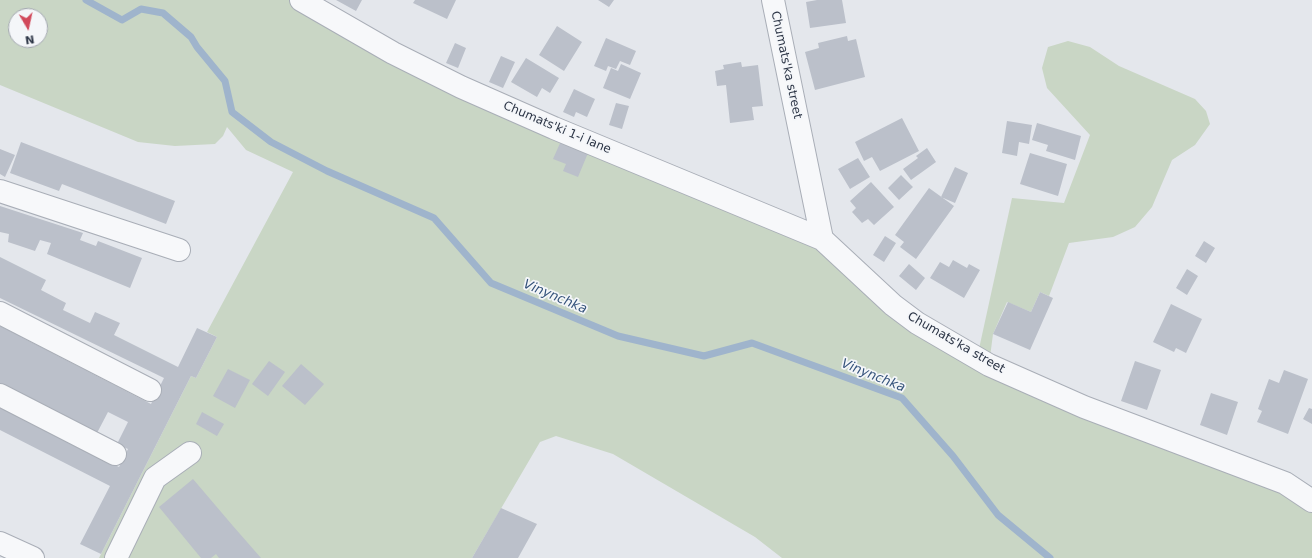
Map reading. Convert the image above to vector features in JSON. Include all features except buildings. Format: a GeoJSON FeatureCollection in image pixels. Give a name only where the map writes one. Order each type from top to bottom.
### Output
{"type":"FeatureCollection","features":[{"type":"Feature","properties":{"kind":"street","name":"Chumats'ki 1-i lane"},"geometry":{"type":"LineString","coordinates":[[301,0],[394,53],[461,87],[554,128],[822,239]]}},
{"type":"Feature","properties":{"kind":"street","name":"Chumats'ka street"},"geometry":{"type":"LineString","coordinates":[[773,0],[822,239],[899,310],[917,323],[989,365],[1084,407],[1285,483],[1312,501]]}},
{"type":"Feature","properties":{"kind":"street"},"geometry":{"type":"LineString","coordinates":[[0,191],[179,250]]}},
{"type":"Feature","properties":{"kind":"street"},"geometry":{"type":"LineString","coordinates":[[0,313],[150,390]]}},
{"type":"Feature","properties":{"kind":"street"},"geometry":{"type":"LineString","coordinates":[[0,395],[115,454]]}},
{"type":"Feature","properties":{"kind":"street"},"geometry":{"type":"LineString","coordinates":[[116,558],[155,478],[190,453]]}},
{"type":"Feature","properties":{"kind":"street"},"geometry":{"type":"LineString","coordinates":[[0,543],[33,558]]}},
{"type":"Feature","properties":{"kind":"green space"},"geometry":{"type":"Polygon","coordinates":[[[0,0],[301,0],[326,15],[822,239],[977,358],[1012,198],[1064,203],[1090,135],[1047,88],[1042,68],[1048,47],[1068,41],[1090,47],[1119,66],[1195,99],[1206,111],[1210,124],[1195,145],[1172,160],[1152,207],[1135,227],[1113,237],[1069,243],[1049,296],[1040,292],[1031,312],[1007,302],[993,334],[989,365],[1312,501],[1312,558],[782,558],[755,537],[613,454],[556,436],[540,442],[472,558],[99,558],[191,376],[196,378],[217,337],[207,332],[293,172],[246,150],[227,127],[223,136],[215,144],[175,146],[138,142],[0,85],[0,0]]]}},
{"type":"Feature","properties":{"kind":"waterway","name":"Vinynchka"},"geometry":{"type":"LineString","coordinates":[[86,0],[122,20],[141,9],[163,13],[191,37],[197,47],[225,81],[232,112],[271,142],[327,171],[434,218],[491,283],[618,336],[704,356],[752,343],[902,398],[953,456],[998,515],[1050,558]]}}]}
